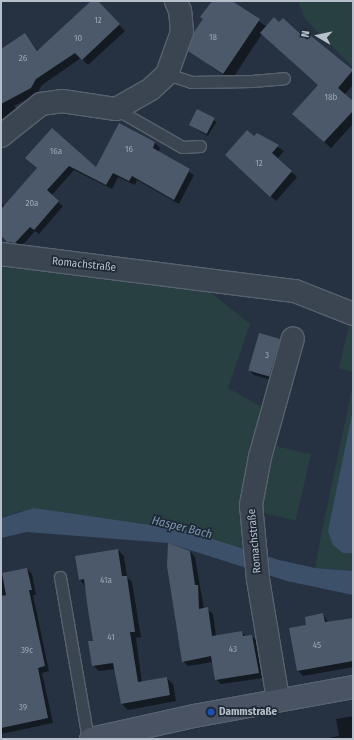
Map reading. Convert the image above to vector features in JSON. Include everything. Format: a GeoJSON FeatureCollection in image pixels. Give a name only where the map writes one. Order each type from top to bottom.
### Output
{"type":"FeatureCollection","features":[{"type":"Feature","properties":{"kind":"main road"},"geometry":{"type":"LineString","coordinates":[[91,739],[278,699],[353,687]]}},
{"type":"Feature","properties":{"kind":"street"},"geometry":{"type":"LineString","coordinates":[[1,136],[41,104],[62,100],[116,109],[151,89],[168,74],[182,32],[180,11],[176,1]]}},
{"type":"Feature","properties":{"kind":"street","name":"Romachstraße"},"geometry":{"type":"LineString","coordinates":[[1,254],[296,290],[353,314]]}},
{"type":"Feature","properties":{"kind":"street","name":"Romachstraße"},"geometry":{"type":"LineString","coordinates":[[278,699],[258,579],[252,498],[260,457],[293,338]]}},
{"type":"Feature","properties":{"kind":"lane"},"geometry":{"type":"LineString","coordinates":[[168,74],[190,82],[252,81],[284,78]]}},
{"type":"Feature","properties":{"kind":"lane"},"geometry":{"type":"LineString","coordinates":[[116,109],[182,147],[200,146]]}},
{"type":"Feature","properties":{"kind":"lane"},"geometry":{"type":"LineString","coordinates":[[60,577],[88,739]]}},
{"type":"Feature","properties":{"kind":"green space"},"geometry":{"type":"Polygon","coordinates":[[[298,1],[353,1],[353,67],[305,19],[298,1]]]}},
{"type":"Feature","properties":{"kind":"green space"},"geometry":{"type":"Polygon","coordinates":[[[1,262],[201,285],[250,324],[228,388],[265,409],[253,550],[34,508],[1,517],[1,262]]]}},
{"type":"Feature","properties":{"kind":"green space"},"geometry":{"type":"Polygon","coordinates":[[[349,325],[353,327],[353,372],[339,368],[349,325]]]}},
{"type":"Feature","properties":{"kind":"green space"},"geometry":{"type":"Polygon","coordinates":[[[353,385],[353,571],[315,568],[322,530],[353,385]]]}},
{"type":"Feature","properties":{"kind":"green space"},"geometry":{"type":"Polygon","coordinates":[[[271,445],[311,454],[296,520],[256,511],[271,445]]]}},
{"type":"Feature","properties":{"kind":"water"},"geometry":{"type":"Polygon","coordinates":[[[353,410],[353,553],[343,553],[333,545],[328,531],[353,410]]]}},
{"type":"Feature","properties":{"kind":"water"},"geometry":{"type":"Polygon","coordinates":[[[34,508],[184,530],[279,560],[315,568],[353,571],[353,595],[287,581],[168,543],[27,532],[1,538],[1,518],[34,508]]]}},
{"type":"Feature","properties":{"kind":"building"},"geometry":{"type":"Polygon","coordinates":[[[91,1],[98,1],[120,24],[82,60],[75,53],[36,79],[31,88],[1,104],[1,49],[25,33],[37,51],[91,1]]]}},
{"type":"Feature","properties":{"kind":"building"},"geometry":{"type":"Polygon","coordinates":[[[212,1],[232,1],[260,19],[223,74],[188,51],[194,32],[203,19],[200,17],[212,1]]]}},
{"type":"Feature","properties":{"kind":"building"},"geometry":{"type":"Polygon","coordinates":[[[274,17],[279,22],[283,18],[307,40],[311,36],[353,70],[338,88],[353,101],[353,111],[324,142],[292,114],[318,85],[260,33],[274,17]]]}},
{"type":"Feature","properties":{"kind":"building"},"geometry":{"type":"Polygon","coordinates":[[[197,109],[215,118],[207,134],[189,125],[197,109]]]}},
{"type":"Feature","properties":{"kind":"building"},"geometry":{"type":"Polygon","coordinates":[[[119,123],[155,142],[153,148],[190,169],[174,200],[132,176],[129,181],[113,173],[106,185],[69,166],[47,190],[59,201],[34,230],[30,227],[15,243],[7,242],[1,236],[1,209],[37,168],[25,158],[52,128],[96,167],[119,123]]]}},
{"type":"Feature","properties":{"kind":"building"},"geometry":{"type":"Polygon","coordinates":[[[247,130],[254,136],[257,133],[279,145],[272,153],[292,171],[270,197],[225,155],[247,130]]]}},
{"type":"Feature","properties":{"kind":"building"},"geometry":{"type":"Polygon","coordinates":[[[259,333],[280,339],[269,377],[248,370],[259,333]]]}},
{"type":"Feature","properties":{"kind":"building"},"geometry":{"type":"Polygon","coordinates":[[[168,543],[190,551],[195,585],[198,585],[199,609],[208,607],[212,636],[242,631],[243,636],[252,635],[259,673],[215,680],[211,656],[182,662],[167,566],[168,543]]]}},
{"type":"Feature","properties":{"kind":"building"},"geometry":{"type":"Polygon","coordinates":[[[118,549],[122,576],[127,576],[135,632],[130,632],[138,682],[167,677],[170,695],[121,704],[113,663],[92,666],[88,641],[93,641],[84,579],[79,580],[75,556],[118,549]]]}},
{"type":"Feature","properties":{"kind":"building"},"geometry":{"type":"Polygon","coordinates":[[[27,568],[32,590],[29,590],[45,666],[38,668],[48,718],[1,728],[1,596],[6,595],[2,573],[27,568]]]}},
{"type":"Feature","properties":{"kind":"building"},"geometry":{"type":"Polygon","coordinates":[[[323,613],[325,622],[353,618],[353,661],[297,671],[289,628],[306,625],[305,617],[323,613]]]}},
{"type":"Feature","properties":{"kind":"place","name":"Dammstraße"},"geometry":{"type":"Point","coordinates":[211,712]}},
{"type":"Feature","properties":{"kind":"water label","name":"Hasper Bach"},"geometry":{"type":"Point","coordinates":[182,528]}}]}
